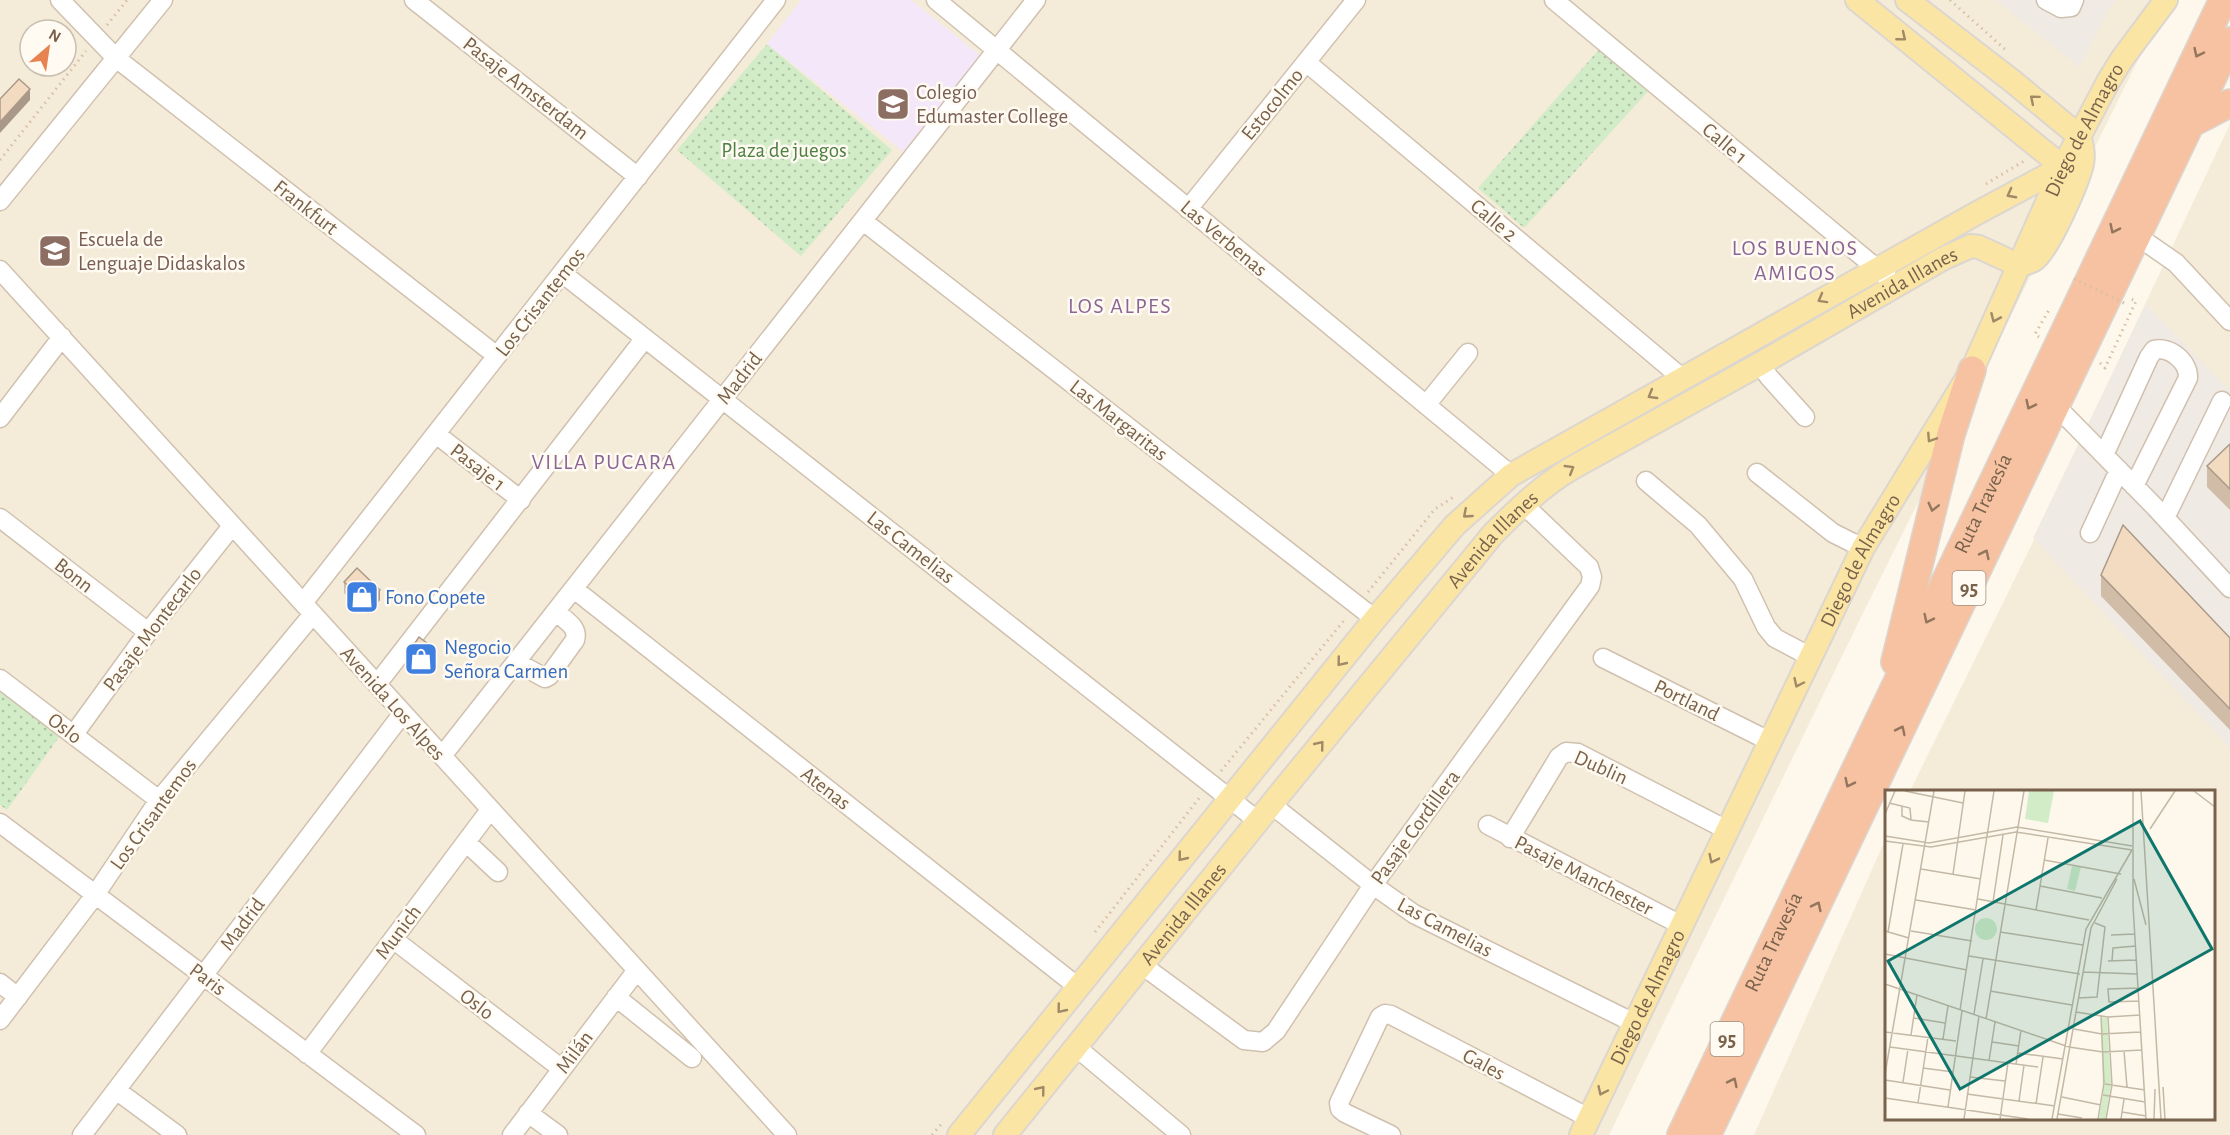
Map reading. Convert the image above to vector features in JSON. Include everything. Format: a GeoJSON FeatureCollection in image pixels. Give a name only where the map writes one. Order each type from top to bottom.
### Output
{"type":"FeatureCollection","features":[{"type":"Feature","properties":{"kind":"highway","name":"Ruta Travesía"},"geometry":{"type":"LineString","coordinates":[[1681,1135],[2223,0]]}},
{"type":"Feature","properties":{"kind":"highway","name":"Ruta Travesía"},"geometry":{"type":"LineString","coordinates":[[1707,1135],[2230,40]]}},
{"type":"Feature","properties":{"kind":"highway"},"geometry":{"type":"LineString","coordinates":[[2190,124],[2230,103]]}},
{"type":"Feature","properties":{"kind":"highway"},"geometry":{"type":"LineString","coordinates":[[1875,730],[1894,665],[1952,434],[1972,370]]}},
{"type":"Feature","properties":{"kind":"main road","name":"Diego de Almagro"},"geometry":{"type":"LineString","coordinates":[[1585,1127],[1863,548],[1972,370],[2018,265],[2079,136],[2122,60],[2166,0]]}},
{"type":"Feature","properties":{"kind":"main road"},"geometry":{"type":"LineString","coordinates":[[1862,2],[2063,167]]}},
{"type":"Feature","properties":{"kind":"main road"},"geometry":{"type":"LineString","coordinates":[[1920,4],[2079,136],[2083,155],[2080,170],[2054,231],[2033,260],[2018,265]]}},
{"type":"Feature","properties":{"kind":"main road","name":"Avenida Illanes"},"geometry":{"type":"LineString","coordinates":[[959,1135],[1375,619],[1455,525],[1511,475],[2063,167]]}},
{"type":"Feature","properties":{"kind":"main road","name":"Avenida Illanes"},"geometry":{"type":"LineString","coordinates":[[1005,1135],[1486,543],[1523,504],[1572,468],[1761,364],[1944,258],[1971,246],[1988,250],[2018,265]]}},
{"type":"Feature","properties":{"kind":"street","name":"Frankfurt"},"geometry":{"type":"LineString","coordinates":[[60,0],[116,58],[497,356]]}},
{"type":"Feature","properties":{"kind":"street"},"geometry":{"type":"LineString","coordinates":[[0,201],[163,0]]}},
{"type":"Feature","properties":{"kind":"street","name":"Pasaje Amsterdam"},"geometry":{"type":"LineString","coordinates":[[414,0],[638,177]]}},
{"type":"Feature","properties":{"kind":"street","name":"Los Crisantemos"},"geometry":{"type":"LineString","coordinates":[[0,1020],[95,895],[159,800],[308,609],[436,434],[776,0]]}},
{"type":"Feature","properties":{"kind":"street","name":"Las Verbenas"},"geometry":{"type":"LineString","coordinates":[[936,0],[1511,475]]}},
{"type":"Feature","properties":{"kind":"street","name":"Madrid"},"geometry":{"type":"LineString","coordinates":[[442,756],[1036,0]]}},
{"type":"Feature","properties":{"kind":"street","name":"Estocolmo"},"geometry":{"type":"LineString","coordinates":[[1188,208],[1356,0]]}},
{"type":"Feature","properties":{"kind":"street","name":"Calle 1"},"geometry":{"type":"LineString","coordinates":[[1554,0],[1896,285]]}},
{"type":"Feature","properties":{"kind":"street"},"geometry":{"type":"LineString","coordinates":[[2046,0],[2061,8],[2071,7],[2074,0]]}},
{"type":"Feature","properties":{"kind":"street","name":"Calle 2"},"geometry":{"type":"LineString","coordinates":[[1306,62],[1682,378]]}},
{"type":"Feature","properties":{"kind":"street","name":"Las Margaritas"},"geometry":{"type":"LineString","coordinates":[[863,221],[1375,619]]}},
{"type":"Feature","properties":{"kind":"street"},"geometry":{"type":"LineString","coordinates":[[2137,236],[2176,263],[2230,321]]}},
{"type":"Feature","properties":{"kind":"street","name":"Avenida Los Alpes"},"geometry":{"type":"LineString","coordinates":[[0,270],[788,1135]]}},
{"type":"Feature","properties":{"kind":"street","name":"Las Camelias"},"geometry":{"type":"LineString","coordinates":[[562,273],[1229,798],[1265,814],[1414,914],[1634,1023]]}},
{"type":"Feature","properties":{"kind":"street"},"geometry":{"type":"LineString","coordinates":[[0,418],[62,337]]}},
{"type":"Feature","properties":{"kind":"street"},"geometry":{"type":"LineString","coordinates":[[377,684],[645,338]]}},
{"type":"Feature","properties":{"kind":"street"},"geometry":{"type":"LineString","coordinates":[[2104,455],[2154,350],[2164,350],[2186,364],[2188,378],[2134,486]]}},
{"type":"Feature","properties":{"kind":"street"},"geometry":{"type":"LineString","coordinates":[[1426,405],[1468,353]]}},
{"type":"Feature","properties":{"kind":"street"},"geometry":{"type":"LineString","coordinates":[[1761,364],[1769,377],[1805,417]]}},
{"type":"Feature","properties":{"kind":"street"},"geometry":{"type":"LineString","coordinates":[[2165,518],[2222,401]]}},
{"type":"Feature","properties":{"kind":"street"},"geometry":{"type":"LineString","coordinates":[[2056,406],[2230,588]]}},
{"type":"Feature","properties":{"kind":"street","name":"Pasaje 1"},"geometry":{"type":"LineString","coordinates":[[436,434],[520,500]]}},
{"type":"Feature","properties":{"kind":"street"},"geometry":{"type":"LineString","coordinates":[[2090,533],[2119,470]]}},
{"type":"Feature","properties":{"kind":"street"},"geometry":{"type":"LineString","coordinates":[[1757,473],[1833,533],[1863,548]]}},
{"type":"Feature","properties":{"kind":"street"},"geometry":{"type":"LineString","coordinates":[[1646,481],[1698,525],[1743,579],[1766,627],[1775,638],[1811,657]]}},
{"type":"Feature","properties":{"kind":"street","name":"Pasaje Cordillera"},"geometry":{"type":"LineString","coordinates":[[1142,965],[1244,1040],[1263,1042],[1276,1031],[1373,885],[1590,586],[1592,577],[1589,567],[1523,504]]}},
{"type":"Feature","properties":{"kind":"street","name":"Bonn"},"geometry":{"type":"LineString","coordinates":[[0,518],[148,632]]}},
{"type":"Feature","properties":{"kind":"street","name":"Pasaje Montecarlo"},"geometry":{"type":"LineString","coordinates":[[74,734],[148,632],[232,526]]}},
{"type":"Feature","properties":{"kind":"street","name":"Atenas"},"geometry":{"type":"LineString","coordinates":[[574,589],[1078,987]]}},
{"type":"Feature","properties":{"kind":"street"},"geometry":{"type":"LineString","coordinates":[[516,662],[539,677],[549,676],[575,640],[576,634],[573,627],[556,612]]}},
{"type":"Feature","properties":{"kind":"street","name":"Portland"},"geometry":{"type":"LineString","coordinates":[[1603,658],[1771,742]]}},
{"type":"Feature","properties":{"kind":"street","name":"Oslo"},"geometry":{"type":"LineString","coordinates":[[0,679],[159,800]]}},
{"type":"Feature","properties":{"kind":"street","name":"Madrid"},"geometry":{"type":"LineString","coordinates":[[82,1135],[403,713]]}},
{"type":"Feature","properties":{"kind":"street","name":"Dublin"},"geometry":{"type":"LineString","coordinates":[[1510,838],[1559,757],[1566,752],[1578,753],[1727,830]]}},
{"type":"Feature","properties":{"kind":"street","name":"Munich"},"geometry":{"type":"LineString","coordinates":[[307,1054],[490,810]]}},
{"type":"Feature","properties":{"kind":"street","name":"Paris"},"geometry":{"type":"LineString","coordinates":[[0,823],[416,1135]]}},
{"type":"Feature","properties":{"kind":"street","name":"Pasaje Manchester"},"geometry":{"type":"LineString","coordinates":[[1488,825],[1681,925]]}},
{"type":"Feature","properties":{"kind":"street"},"geometry":{"type":"LineString","coordinates":[[466,842],[498,872]]}},
{"type":"Feature","properties":{"kind":"street","name":"Oslo"},"geometry":{"type":"LineString","coordinates":[[393,939],[562,1069]]}},
{"type":"Feature","properties":{"kind":"street","name":"Milán"},"geometry":{"type":"LineString","coordinates":[[512,1135],[637,970]]}},
{"type":"Feature","properties":{"kind":"street"},"geometry":{"type":"LineString","coordinates":[[0,983],[18,997]]}},
{"type":"Feature","properties":{"kind":"street"},"geometry":{"type":"LineString","coordinates":[[616,997],[692,1059]]}},
{"type":"Feature","properties":{"kind":"street","name":"Gales"},"geometry":{"type":"LineString","coordinates":[[1391,1135],[1340,1109],[1340,1103],[1380,1017],[1384,1014],[1391,1015],[1585,1127]]}},
{"type":"Feature","properties":{"kind":"street"},"geometry":{"type":"LineString","coordinates":[[1076,1047],[1181,1135]]}},
{"type":"Feature","properties":{"kind":"street"},"geometry":{"type":"LineString","coordinates":[[116,1090],[177,1135]]}},
{"type":"Feature","properties":{"kind":"street"},"geometry":{"type":"LineString","coordinates":[[528,1113],[558,1135]]}},
{"type":"Feature","properties":{"kind":"path"},"geometry":{"type":"LineString","coordinates":[[0,160],[127,0]]}},
{"type":"Feature","properties":{"kind":"path"},"geometry":{"type":"LineString","coordinates":[[2074,279],[2128,305],[2123,315]]}},
{"type":"Feature","properties":{"kind":"path"},"geometry":{"type":"LineString","coordinates":[[2104,354],[2099,364],[2105,368],[2136,301]]}},
{"type":"Feature","properties":{"kind":"shaded area"},"geometry":{"type":"Polygon","coordinates":[[[0,0],[2168,0],[1863,613],[1609,1135],[0,1135],[0,0]]]}},
{"type":"Feature","properties":{"kind":"shaded area","name":"Colegio Edumaster College"},"geometry":{"type":"Polygon","coordinates":[[[801,0],[911,0],[982,57],[904,152],[767,44],[801,0]]]}},
{"type":"Feature","properties":{"kind":"shaded area"},"geometry":{"type":"Polygon","coordinates":[[[1996,0],[2117,0],[2110,8],[2079,67],[1996,0]]]}},
{"type":"Feature","properties":{"kind":"shaded area"},"geometry":{"type":"Polygon","coordinates":[[[2230,124],[2230,1135],[1754,1135],[1885,840],[1885,1120],[2215,1120],[2215,790],[1910,790],[2032,544],[2230,124]]]}},
{"type":"Feature","properties":{"kind":"shaded area"},"geometry":{"type":"Polygon","coordinates":[[[2146,304],[2230,391],[2230,748],[2033,538],[2146,304]]]}},
{"type":"Feature","properties":{"kind":"green space","name":"Plaza de juegos"},"geometry":{"type":"Polygon","coordinates":[[[767,44],[892,150],[801,256],[677,150],[767,44]]]}},
{"type":"Feature","properties":{"kind":"green space"},"geometry":{"type":"Polygon","coordinates":[[[1602,46],[1652,87],[1524,228],[1478,188],[1602,46]]]}},
{"type":"Feature","properties":{"kind":"green space"},"geometry":{"type":"Polygon","coordinates":[[[0,682],[64,730],[7,810],[0,805],[0,682]]]}},
{"type":"Feature","properties":{"kind":"building"},"geometry":{"type":"Polygon","coordinates":[[[19,79],[30,89],[0,122],[0,99],[19,79]]]}},
{"type":"Feature","properties":{"kind":"building"},"geometry":{"type":"Polygon","coordinates":[[[2230,444],[2230,489],[2207,466],[2230,444]]]}},
{"type":"Feature","properties":{"kind":"building"},"geometry":{"type":"Polygon","coordinates":[[[2123,525],[2230,638],[2230,709],[2101,575],[2123,525]]]}},
{"type":"Feature","properties":{"kind":"building"},"geometry":{"type":"Polygon","coordinates":[[[357,568],[380,590],[368,603],[344,582],[357,568]]]}},
{"type":"Feature","properties":{"kind":"building"},"geometry":{"type":"Polygon","coordinates":[[[419,637],[436,650],[426,662],[410,650],[419,637]]]}},
{"type":"Feature","properties":{"kind":"place","name":"Colegio Edumaster College"},"geometry":{"type":"Point","coordinates":[893,104]}},
{"type":"Feature","properties":{"kind":"place","name":"Escuela de Lenguaje Didaskalos"},"geometry":{"type":"Point","coordinates":[55,251]}},
{"type":"Feature","properties":{"kind":"place","name":"Fono Copete"},"geometry":{"type":"Point","coordinates":[362,597]}},
{"type":"Feature","properties":{"kind":"place","name":"Negocio Señora Carmen"},"geometry":{"type":"Point","coordinates":[421,659]}},
{"type":"Feature","properties":{"kind":"district","name":"LOS BUENOS AMIGOS"},"geometry":{"type":"Point","coordinates":[1795,260]}},
{"type":"Feature","properties":{"kind":"district","name":"LOS ALPES"},"geometry":{"type":"Point","coordinates":[1120,305]}},
{"type":"Feature","properties":{"kind":"district","name":"VILLA PUCARA"},"geometry":{"type":"Point","coordinates":[604,461]}}]}
